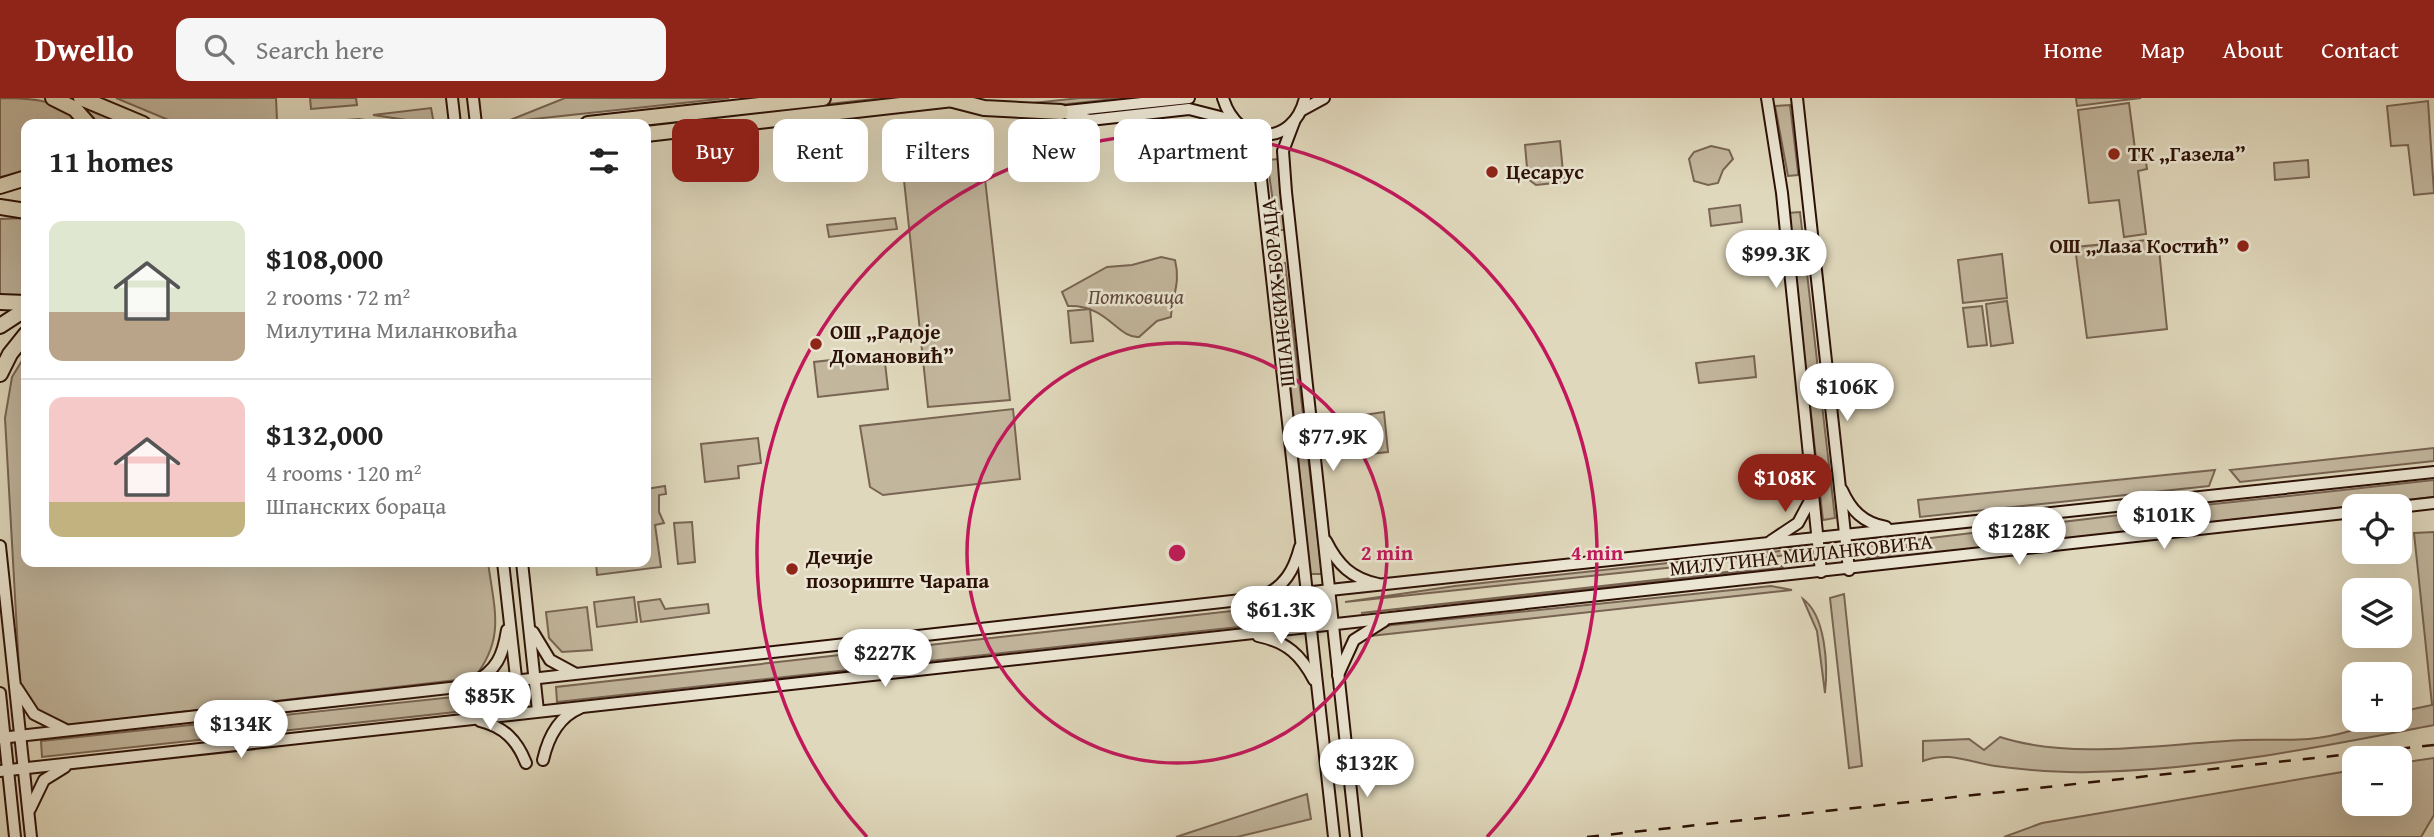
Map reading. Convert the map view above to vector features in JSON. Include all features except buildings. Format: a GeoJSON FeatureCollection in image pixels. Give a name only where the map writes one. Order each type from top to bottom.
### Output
{"type":"FeatureCollection","features":[{"type":"Feature","properties":{"kind":"highway"},"geometry":{"type":"LineString","coordinates":[[53,98],[75,108],[84,119]]}},
{"type":"Feature","properties":{"kind":"highway"},"geometry":{"type":"LineString","coordinates":[[81,98],[131,119]]}},
{"type":"Feature","properties":{"kind":"highway"},"geometry":{"type":"LineString","coordinates":[[633,119],[823,98]]}},
{"type":"Feature","properties":{"kind":"highway"},"geometry":{"type":"LineString","coordinates":[[651,133],[957,99],[984,108],[1061,112]]}},
{"type":"Feature","properties":{"kind":"highway"},"geometry":{"type":"LineString","coordinates":[[0,187],[21,180]]}},
{"type":"Feature","properties":{"kind":"highway"},"geometry":{"type":"LineString","coordinates":[[0,187],[21,185]]}},
{"type":"Feature","properties":{"kind":"highway"},"geometry":{"type":"LineString","coordinates":[[0,206],[21,202]]}},
{"type":"Feature","properties":{"kind":"highway"},"geometry":{"type":"LineString","coordinates":[[0,206],[21,210]]}},
{"type":"Feature","properties":{"kind":"highway"},"geometry":{"type":"LineString","coordinates":[[0,302],[21,303]]}},
{"type":"Feature","properties":{"kind":"highway"},"geometry":{"type":"LineString","coordinates":[[0,326],[21,312]]}},
{"type":"Feature","properties":{"kind":"highway"},"geometry":{"type":"LineString","coordinates":[[0,344],[21,335]]}},
{"type":"Feature","properties":{"kind":"highway"},"geometry":{"type":"LineString","coordinates":[[0,374],[21,340]]}},
{"type":"Feature","properties":{"kind":"street","name":"ШПАНСКИХ БОРАЦА"},"geometry":{"type":"LineString","coordinates":[[1223,98],[1234,119]]}},
{"type":"Feature","properties":{"kind":"street"},"geometry":{"type":"LineString","coordinates":[[1304,104],[1324,98]]}},
{"type":"Feature","properties":{"kind":"street"},"geometry":{"type":"LineString","coordinates":[[473,99],[475,119]]}},
{"type":"Feature","properties":{"kind":"street"},"geometry":{"type":"LineString","coordinates":[[1797,99],[1849,570]]}},
{"type":"Feature","properties":{"kind":"street"},"geometry":{"type":"LineString","coordinates":[[452,100],[454,119]]}},
{"type":"Feature","properties":{"kind":"street"},"geometry":{"type":"LineString","coordinates":[[1768,101],[1814,491],[1821,572]]}},
{"type":"Feature","properties":{"kind":"street"},"geometry":{"type":"LineString","coordinates":[[1061,112],[1090,120],[1189,104],[1224,119]]}},
{"type":"Feature","properties":{"kind":"street","name":"ШПАНСКИХ БОРАЦА"},"geometry":{"type":"LineString","coordinates":[[1304,104],[1287,135],[1283,159],[1337,681],[1356,837]]}},
{"type":"Feature","properties":{"kind":"street"},"geometry":{"type":"LineString","coordinates":[[1272,133],[1294,122]]}},
{"type":"Feature","properties":{"kind":"street","name":"ШПАНСКИХ БОРАЦА"},"geometry":{"type":"LineString","coordinates":[[1261,182],[1334,837]]}},
{"type":"Feature","properties":{"kind":"street","name":"МИЛУТИНА МИЛАНКОВИЋА"},"geometry":{"type":"LineString","coordinates":[[2,738],[1843,534],[2434,472]]}},
{"type":"Feature","properties":{"kind":"street"},"geometry":{"type":"LineString","coordinates":[[1838,482],[1852,508],[1866,521],[1906,529]]}},
{"type":"Feature","properties":{"kind":"street"},"geometry":{"type":"LineString","coordinates":[[1766,544],[1790,531],[1798,523],[1814,491]]}},
{"type":"Feature","properties":{"kind":"street"},"geometry":{"type":"LineString","coordinates":[[2412,506],[2434,503]]}},
{"type":"Feature","properties":{"kind":"street","name":"МИЛУТИНА МИЛАНКОВИЋА"},"geometry":{"type":"LineString","coordinates":[[4,770],[1393,617],[1849,570],[2342,513]]}},
{"type":"Feature","properties":{"kind":"street"},"geometry":{"type":"LineString","coordinates":[[1323,535],[1342,568],[1351,575],[1384,585]]}},
{"type":"Feature","properties":{"kind":"street"},"geometry":{"type":"LineString","coordinates":[[1254,599],[1286,580],[1293,569],[1301,537]]}},
{"type":"Feature","properties":{"kind":"street"},"geometry":{"type":"LineString","coordinates":[[0,546],[31,837]]}},
{"type":"Feature","properties":{"kind":"street"},"geometry":{"type":"LineString","coordinates":[[504,567],[520,713]]}},
{"type":"Feature","properties":{"kind":"street"},"geometry":{"type":"LineString","coordinates":[[522,567],[538,711]]}},
{"type":"Feature","properties":{"kind":"street"},"geometry":{"type":"LineString","coordinates":[[527,613],[542,652],[561,668],[577,674]]}},
{"type":"Feature","properties":{"kind":"street"},"geometry":{"type":"LineString","coordinates":[[466,685],[488,673],[501,659],[509,617]]}},
{"type":"Feature","properties":{"kind":"street"},"geometry":{"type":"LineString","coordinates":[[1337,681],[1354,640],[1364,631],[1393,617]]}},
{"type":"Feature","properties":{"kind":"street"},"geometry":{"type":"LineString","coordinates":[[1248,634],[1277,641],[1296,652],[1317,685]]}},
{"type":"Feature","properties":{"kind":"street"},"geometry":{"type":"LineString","coordinates":[[15,684],[34,714],[67,730]]}},
{"type":"Feature","properties":{"kind":"street"},"geometry":{"type":"LineString","coordinates":[[0,693],[4,770],[15,837]]}},
{"type":"Feature","properties":{"kind":"street"},"geometry":{"type":"LineString","coordinates":[[543,760],[549,739],[557,725],[584,706]]}},
{"type":"Feature","properties":{"kind":"street"},"geometry":{"type":"LineString","coordinates":[[471,719],[504,730],[517,744],[526,763]]}},
{"type":"Feature","properties":{"kind":"street"},"geometry":{"type":"LineString","coordinates":[[29,813],[44,780],[74,762]]}},
{"type":"Feature","properties":{"kind":"street"},"geometry":{"type":"LineString","coordinates":[[0,797],[12,816]]}},
{"type":"Feature","properties":{"kind":"green space"},"geometry":{"type":"Polygon","coordinates":[[[0,98],[34,100],[55,105],[76,119],[21,119],[21,174],[0,177],[0,98]]]}},
{"type":"Feature","properties":{"kind":"green space"},"geometry":{"type":"Polygon","coordinates":[[[68,98],[119,119],[87,119],[68,98]]]}},
{"type":"Feature","properties":{"kind":"green space"},"geometry":{"type":"Polygon","coordinates":[[[116,98],[276,98],[277,119],[166,119],[116,98]]]}},
{"type":"Feature","properties":{"kind":"green space"},"geometry":{"type":"Polygon","coordinates":[[[310,98],[356,98],[357,105],[311,109],[310,98]]]}},
{"type":"Feature","properties":{"kind":"green space"},"geometry":{"type":"Polygon","coordinates":[[[565,98],[729,98],[533,119],[512,119],[565,98]]]}},
{"type":"Feature","properties":{"kind":"green space"},"geometry":{"type":"Polygon","coordinates":[[[883,98],[934,98],[745,119],[691,119],[883,98]]]}},
{"type":"Feature","properties":{"kind":"green space"},"geometry":{"type":"Polygon","coordinates":[[[1080,98],[1123,98],[1059,105],[1023,104],[1080,98]]]}},
{"type":"Feature","properties":{"kind":"green space"},"geometry":{"type":"Polygon","coordinates":[[[2076,98],[2141,98],[2077,106],[2076,98]]]}},
{"type":"Feature","properties":{"kind":"green space"},"geometry":{"type":"Polygon","coordinates":[[[2428,101],[2434,193],[2414,195],[2408,145],[2391,146],[2387,106],[2428,101]]]}},
{"type":"Feature","properties":{"kind":"green space","name":"ТК „Газела”"},"geometry":{"type":"Polygon","coordinates":[[[2129,103],[2135,149],[2144,148],[2147,169],[2138,171],[2146,234],[2124,237],[2119,200],[2089,203],[2078,110],[2129,103]]]}},
{"type":"Feature","properties":{"kind":"green space"},"geometry":{"type":"Polygon","coordinates":[[[1790,105],[1798,175],[1788,176],[1775,106],[1790,105]]]}},
{"type":"Feature","properties":{"kind":"green space"},"geometry":{"type":"Polygon","coordinates":[[[431,108],[433,119],[400,119],[373,115],[431,108]]]}},
{"type":"Feature","properties":{"kind":"green space"},"geometry":{"type":"Polygon","coordinates":[[[672,121],[672,127],[651,129],[651,123],[672,121]]]}},
{"type":"Feature","properties":{"kind":"green space"},"geometry":{"type":"Polygon","coordinates":[[[1560,141],[1564,182],[1536,185],[1528,179],[1525,145],[1560,141]]]}},
{"type":"Feature","properties":{"kind":"green space"},"geometry":{"type":"Polygon","coordinates":[[[1711,146],[1729,150],[1733,159],[1723,170],[1718,183],[1708,185],[1694,181],[1689,159],[1694,152],[1711,146]]]}},
{"type":"Feature","properties":{"kind":"green space"},"geometry":{"type":"Polygon","coordinates":[[[1278,159],[1286,230],[1277,230],[1270,182],[1272,160],[1278,159]]]}},
{"type":"Feature","properties":{"kind":"green space"},"geometry":{"type":"Polygon","coordinates":[[[2308,160],[2309,177],[2275,180],[2274,163],[2308,160]]]}},
{"type":"Feature","properties":{"kind":"green space"},"geometry":{"type":"Polygon","coordinates":[[[904,182],[985,182],[1010,400],[928,407],[904,182]]]}},
{"type":"Feature","properties":{"kind":"green space"},"geometry":{"type":"Polygon","coordinates":[[[1740,205],[1742,222],[1711,226],[1709,209],[1740,205]]]}},
{"type":"Feature","properties":{"kind":"green space"},"geometry":{"type":"Polygon","coordinates":[[[1800,212],[1835,518],[1823,520],[1788,213],[1800,212]]]}},
{"type":"Feature","properties":{"kind":"green space"},"geometry":{"type":"Polygon","coordinates":[[[21,218],[21,298],[0,296],[0,219],[21,218]]]}},
{"type":"Feature","properties":{"kind":"green space"},"geometry":{"type":"Polygon","coordinates":[[[895,218],[897,229],[829,237],[827,225],[895,218]]]}},
{"type":"Feature","properties":{"kind":"green space"},"geometry":{"type":"Polygon","coordinates":[[[2158,239],[2167,329],[2087,338],[2075,247],[2158,239]]]}},
{"type":"Feature","properties":{"kind":"green space"},"geometry":{"type":"Polygon","coordinates":[[[2002,254],[2007,298],[1963,303],[1958,260],[2002,254]]]}},
{"type":"Feature","properties":{"kind":"green space","name":"Потковица"},"geometry":{"type":"Polygon","coordinates":[[[1161,257],[1175,260],[1177,268],[1171,317],[1157,321],[1139,337],[1125,333],[1093,310],[1068,306],[1062,292],[1107,267],[1132,265],[1161,257]]]}},
{"type":"Feature","properties":{"kind":"green space"},"geometry":{"type":"Polygon","coordinates":[[[1285,263],[1322,574],[1310,574],[1278,265],[1285,263]]]}},
{"type":"Feature","properties":{"kind":"green space"},"geometry":{"type":"Polygon","coordinates":[[[2007,301],[2013,343],[1991,346],[1986,304],[2007,301]]]}},
{"type":"Feature","properties":{"kind":"green space"},"geometry":{"type":"Polygon","coordinates":[[[1982,306],[1987,345],[1968,347],[1963,308],[1982,306]]]}},
{"type":"Feature","properties":{"kind":"green space"},"geometry":{"type":"Polygon","coordinates":[[[1090,309],[1093,341],[1071,343],[1068,311],[1090,309]]]}},
{"type":"Feature","properties":{"kind":"green space"},"geometry":{"type":"Polygon","coordinates":[[[884,354],[888,389],[818,397],[814,362],[884,354]]]}},
{"type":"Feature","properties":{"kind":"green space"},"geometry":{"type":"Polygon","coordinates":[[[1754,356],[1756,377],[1699,383],[1696,363],[1754,356]]]}},
{"type":"Feature","properties":{"kind":"green space"},"geometry":{"type":"Polygon","coordinates":[[[21,362],[21,567],[489,567],[495,623],[491,650],[484,663],[474,678],[69,725],[36,711],[20,686],[5,418],[12,377],[21,362]]]}},
{"type":"Feature","properties":{"kind":"green space"},"geometry":{"type":"Polygon","coordinates":[[[1013,409],[1020,479],[883,495],[870,487],[860,426],[1013,409]]]}},
{"type":"Feature","properties":{"kind":"green space"},"geometry":{"type":"Polygon","coordinates":[[[1384,412],[1388,452],[1369,454],[1364,415],[1384,412]]]}},
{"type":"Feature","properties":{"kind":"green space"},"geometry":{"type":"Polygon","coordinates":[[[758,438],[761,463],[738,466],[739,478],[705,482],[701,444],[758,438]]]}},
{"type":"Feature","properties":{"kind":"green space"},"geometry":{"type":"Polygon","coordinates":[[[2434,448],[2434,461],[2240,482],[2230,470],[2434,448]]]}},
{"type":"Feature","properties":{"kind":"green space"},"geometry":{"type":"Polygon","coordinates":[[[2215,470],[2209,486],[1920,517],[1918,500],[2215,470]]]}},
{"type":"Feature","properties":{"kind":"green space"},"geometry":{"type":"Polygon","coordinates":[[[2434,480],[2434,497],[2412,499],[2412,494],[2342,494],[2342,507],[2205,523],[2204,519],[2138,526],[2138,531],[1867,561],[1866,558],[1907,552],[1907,543],[1856,547],[2136,513],[2137,517],[2204,509],[2205,505],[2434,480]]]}},
{"type":"Feature","properties":{"kind":"green space"},"geometry":{"type":"Polygon","coordinates":[[[665,486],[666,494],[659,495],[659,512],[664,523],[655,525],[661,567],[597,575],[596,567],[651,567],[651,488],[665,486]]]}},
{"type":"Feature","properties":{"kind":"green space"},"geometry":{"type":"Polygon","coordinates":[[[692,522],[695,562],[678,564],[674,523],[692,522]]]}},
{"type":"Feature","properties":{"kind":"green space"},"geometry":{"type":"Polygon","coordinates":[[[2434,532],[2434,725],[2412,729],[2412,709],[2432,705],[2414,533],[2434,532]]]}},
{"type":"Feature","properties":{"kind":"green space"},"geometry":{"type":"Polygon","coordinates":[[[1799,549],[1798,554],[1345,602],[1455,586],[1799,549]]]}},
{"type":"Feature","properties":{"kind":"green space"},"geometry":{"type":"Polygon","coordinates":[[[1781,566],[1783,568],[1361,613],[1781,566]]]}},
{"type":"Feature","properties":{"kind":"green space"},"geometry":{"type":"Polygon","coordinates":[[[1771,586],[1792,590],[1361,637],[1375,629],[1392,625],[1771,586]]]}},
{"type":"Feature","properties":{"kind":"green space"},"geometry":{"type":"Polygon","coordinates":[[[1844,594],[1862,766],[1849,768],[1830,598],[1844,594]]]}},
{"type":"Feature","properties":{"kind":"green space"},"geometry":{"type":"Polygon","coordinates":[[[634,597],[637,622],[597,627],[594,602],[634,597]]]}},
{"type":"Feature","properties":{"kind":"green space"},"geometry":{"type":"Polygon","coordinates":[[[660,599],[665,609],[708,604],[709,613],[641,622],[638,602],[660,599]]]}},
{"type":"Feature","properties":{"kind":"green space"},"geometry":{"type":"Polygon","coordinates":[[[1803,599],[1817,617],[1821,629],[1826,669],[1825,693],[1817,631],[1803,599]]]}},
{"type":"Feature","properties":{"kind":"green space"},"geometry":{"type":"Polygon","coordinates":[[[1293,606],[1293,621],[557,702],[556,687],[1293,606]]]}},
{"type":"Feature","properties":{"kind":"green space"},"geometry":{"type":"Polygon","coordinates":[[[587,607],[592,650],[562,652],[549,638],[546,612],[587,607]]]}},
{"type":"Feature","properties":{"kind":"green space"},"geometry":{"type":"Polygon","coordinates":[[[500,692],[501,707],[42,757],[41,741],[500,692]]]}},
{"type":"Feature","properties":{"kind":"green space"},"geometry":{"type":"Polygon","coordinates":[[[2346,732],[2397,732],[2263,756],[2134,770],[2043,771],[1995,766],[1950,757],[1923,761],[1923,741],[1969,739],[1984,750],[2000,737],[2059,748],[2121,749],[2244,740],[2309,739],[2346,732]]]}},
{"type":"Feature","properties":{"kind":"green space"},"geometry":{"type":"Polygon","coordinates":[[[2434,758],[2434,815],[2421,837],[2004,837],[2042,823],[2342,772],[2342,816],[2412,816],[2412,761],[2434,758]]]}},
{"type":"Feature","properties":{"kind":"green space"},"geometry":{"type":"Polygon","coordinates":[[[1307,794],[1311,819],[1237,837],[1176,837],[1307,794]]]}},
{"type":"Feature","properties":{"kind":"railway"},"geometry":{"type":"LineString","coordinates":[[1587,837],[2434,745]]}},
{"type":"Feature","properties":{"kind":"place","name":"ТК „Газела”"},"geometry":{"type":"Point","coordinates":[2114,154]}},
{"type":"Feature","properties":{"kind":"place","name":"Цесарус"},"geometry":{"type":"Point","coordinates":[1492,172]}},
{"type":"Feature","properties":{"kind":"place","name":"ОШ „Лаза Костић”"},"geometry":{"type":"Point","coordinates":[2243,246]}},
{"type":"Feature","properties":{"kind":"place","name":"ОШ „Радоје Домановић”"},"geometry":{"type":"Point","coordinates":[816,344]}},
{"type":"Feature","properties":{"kind":"place","name":"Дечије позориште Чарапа"},"geometry":{"type":"Point","coordinates":[792,569]}}]}
